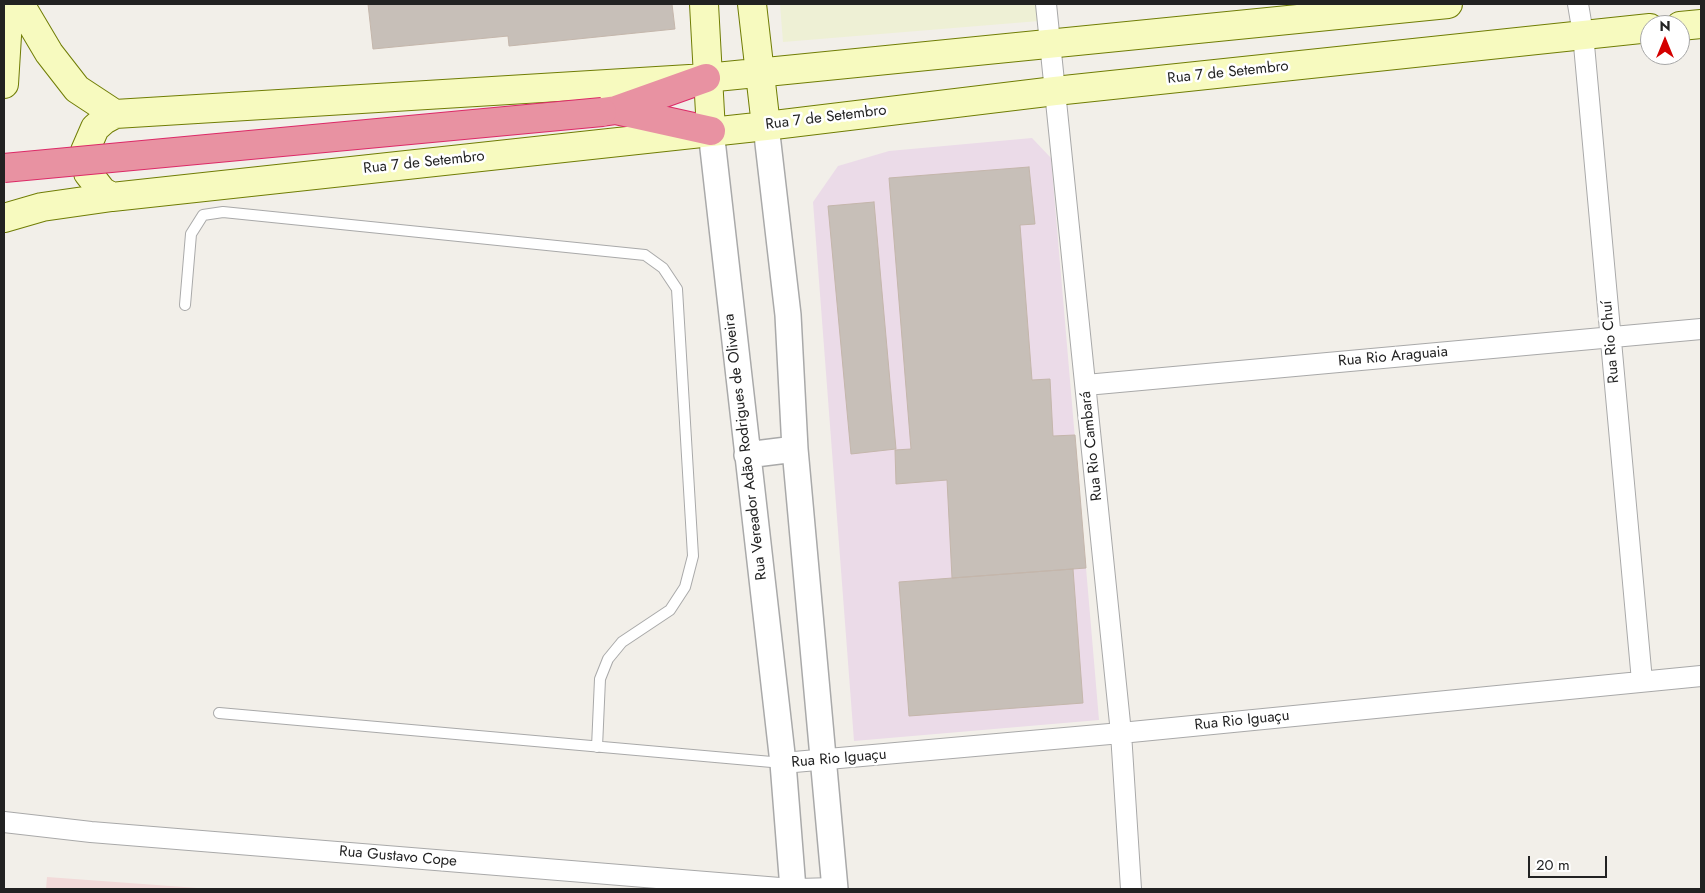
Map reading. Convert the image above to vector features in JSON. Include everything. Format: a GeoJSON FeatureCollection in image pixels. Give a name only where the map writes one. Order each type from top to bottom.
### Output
{"type":"FeatureCollection","features":[{"type":"Feature","properties":{"kind":"highway"},"geometry":{"type":"LineString","coordinates":[[4,168],[609,111],[706,78]]}},
{"type":"Feature","properties":{"kind":"highway"},"geometry":{"type":"LineString","coordinates":[[609,111],[711,131]]}},
{"type":"Feature","properties":{"kind":"main road"},"geometry":{"type":"LineString","coordinates":[[4,84],[9,4]]}},
{"type":"Feature","properties":{"kind":"main road"},"geometry":{"type":"LineString","coordinates":[[20,4],[49,53],[77,89],[115,114]]}},
{"type":"Feature","properties":{"kind":"main road","name":"Rua Vereador Adão Rodrigues de Oliveira"},"geometry":{"type":"LineString","coordinates":[[704,4],[706,78],[711,131]]}},
{"type":"Feature","properties":{"kind":"main road"},"geometry":{"type":"LineString","coordinates":[[752,4],[766,126]]}},
{"type":"Feature","properties":{"kind":"main road"},"geometry":{"type":"LineString","coordinates":[[112,197],[102,191],[88,173],[85,151],[88,139],[95,128],[115,114],[706,78],[1049,42],[1352,7],[1448,4]]}},
{"type":"Feature","properties":{"kind":"main road","name":"Rua 7 de Setembro"},"geometry":{"type":"LineString","coordinates":[[4,218],[42,207],[112,197],[766,126],[1055,91],[1640,29]]}},
{"type":"Feature","properties":{"kind":"street","name":"Rua Rio Cambará"},"geometry":{"type":"LineString","coordinates":[[1046,4],[1121,734],[1131,889]]}},
{"type":"Feature","properties":{"kind":"street","name":"Rua Rio Chuí"},"geometry":{"type":"LineString","coordinates":[[1578,4],[1583,34],[1642,681]]}},
{"type":"Feature","properties":{"kind":"street"},"geometry":{"type":"LineString","coordinates":[[766,126],[788,315],[795,449],[825,760],[835,889]]}},
{"type":"Feature","properties":{"kind":"street","name":"Rua Vereador Adão Rodrigues de Oliveira"},"geometry":{"type":"LineString","coordinates":[[711,131],[783,763],[794,889]]}},
{"type":"Feature","properties":{"kind":"street","name":"Rua Rio Araguaia"},"geometry":{"type":"LineString","coordinates":[[1086,385],[1701,328]]}},
{"type":"Feature","properties":{"kind":"street"},"geometry":{"type":"LineString","coordinates":[[747,455],[795,449]]}},
{"type":"Feature","properties":{"kind":"street","name":"Rua Rio Iguaçu"},"geometry":{"type":"LineString","coordinates":[[783,763],[1121,734],[1701,676]]}},
{"type":"Feature","properties":{"kind":"street","name":"Rua Gustavo Cope"},"geometry":{"type":"LineString","coordinates":[[4,822],[100,833],[794,889],[835,889]]}},
{"type":"Feature","properties":{"kind":"lane"},"geometry":{"type":"LineString","coordinates":[[185,306],[191,234],[203,215],[223,212],[645,255],[664,268],[677,289],[693,556],[685,587],[670,610],[622,642],[608,660],[600,679],[597,746]]}},
{"type":"Feature","properties":{"kind":"lane"},"geometry":{"type":"LineString","coordinates":[[219,714],[783,763]]}},
{"type":"Feature","properties":{"kind":"shaded area"},"geometry":{"type":"Polygon","coordinates":[[[1032,138],[1051,158],[1099,720],[854,741],[813,202],[838,166],[889,151],[1032,138]]]}},
{"type":"Feature","properties":{"kind":"shaded area"},"geometry":{"type":"Polygon","coordinates":[[[47,877],[211,889],[46,889],[47,877]]]}},
{"type":"Feature","properties":{"kind":"green space"},"geometry":{"type":"Polygon","coordinates":[[[780,4],[1037,4],[1039,21],[783,42],[780,4]]]}},
{"type":"Feature","properties":{"kind":"building"},"geometry":{"type":"Polygon","coordinates":[[[368,4],[672,4],[675,29],[509,46],[508,36],[373,49],[368,4]]]}},
{"type":"Feature","properties":{"kind":"building"},"geometry":{"type":"Polygon","coordinates":[[[1029,167],[1035,224],[1020,225],[1032,380],[1050,379],[1053,436],[1075,435],[1086,568],[952,578],[947,480],[896,484],[895,450],[911,449],[889,178],[1029,167]]]}},
{"type":"Feature","properties":{"kind":"building"},"geometry":{"type":"Polygon","coordinates":[[[874,202],[896,449],[851,454],[828,206],[874,202]]]}},
{"type":"Feature","properties":{"kind":"building"},"geometry":{"type":"Polygon","coordinates":[[[1073,569],[1083,703],[909,716],[899,582],[1073,569]]]}}]}
